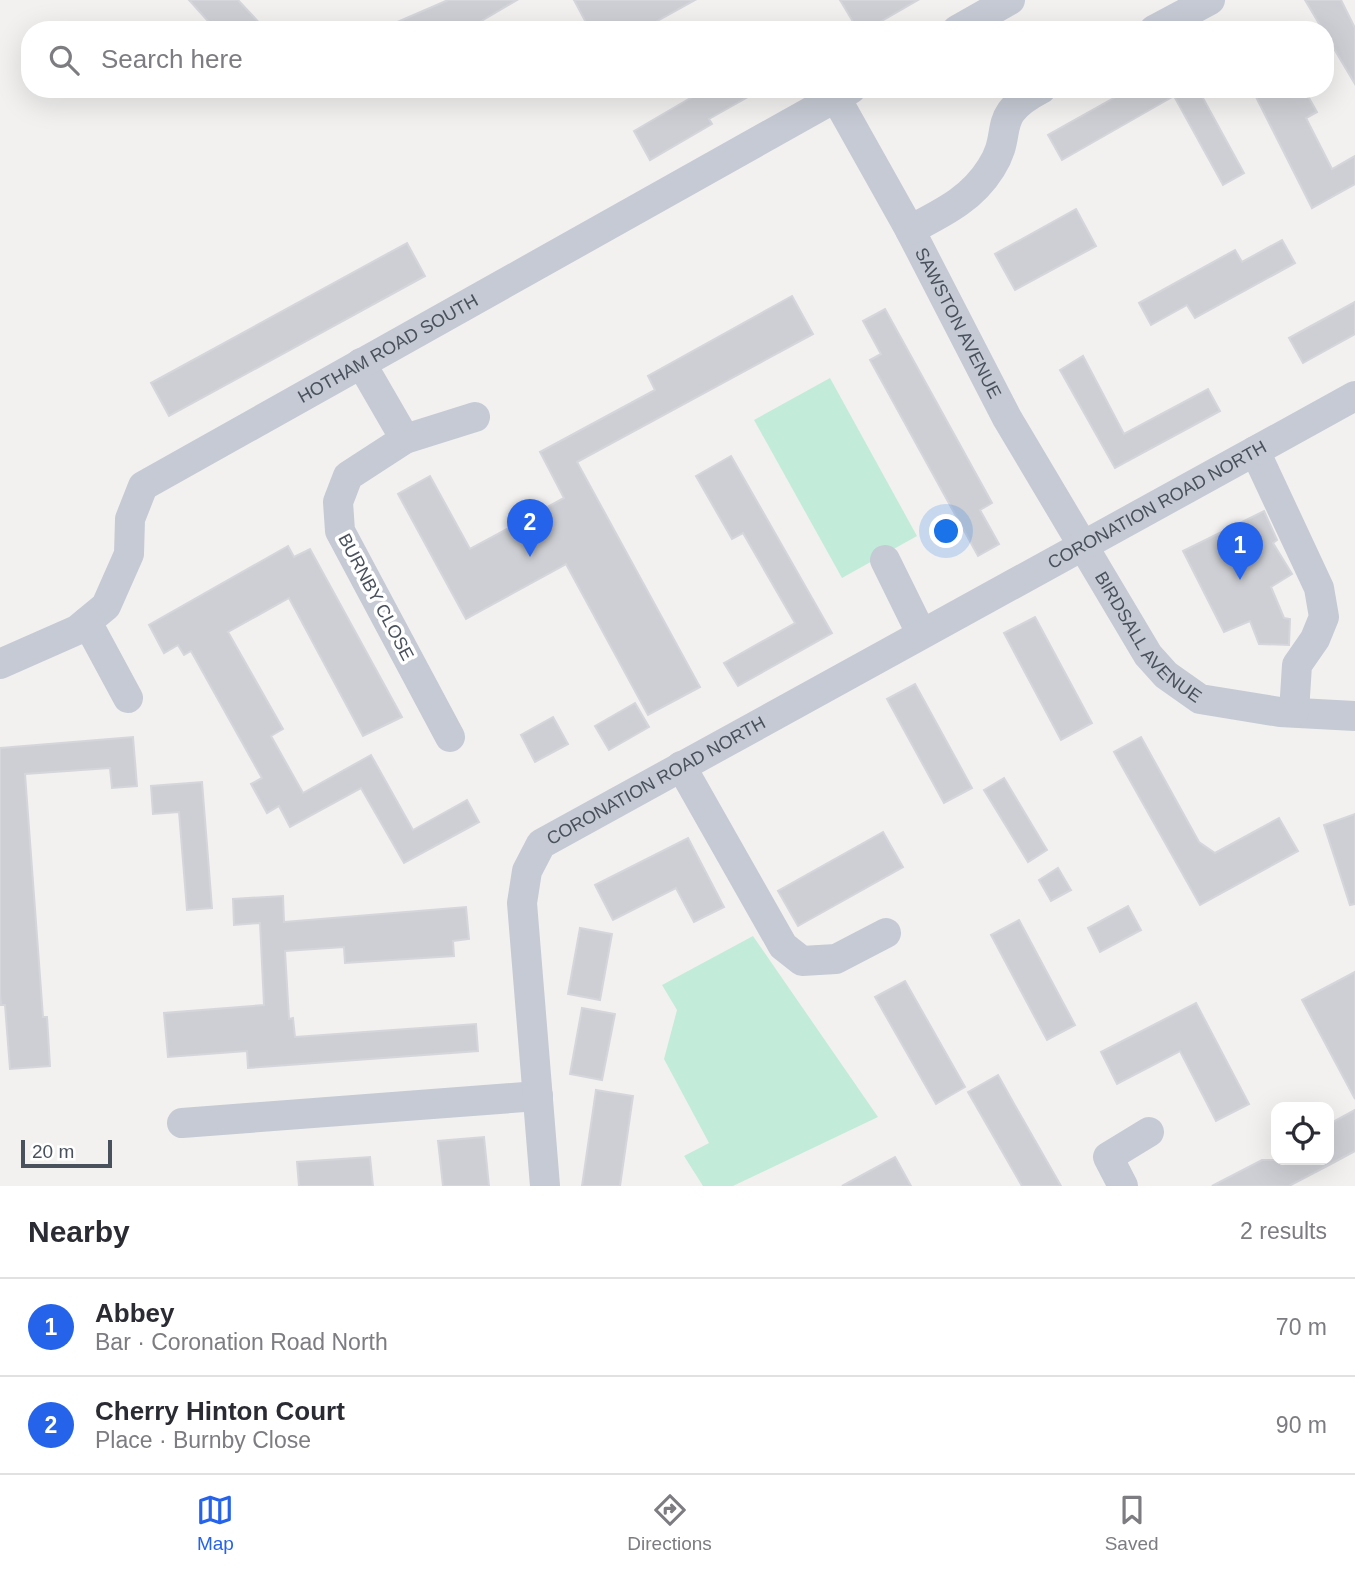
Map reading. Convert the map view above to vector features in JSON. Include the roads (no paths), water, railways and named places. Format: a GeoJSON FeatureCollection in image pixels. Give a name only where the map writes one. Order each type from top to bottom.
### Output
{"type":"FeatureCollection","features":[{"type":"Feature","properties":{"kind":"street"},"geometry":{"type":"LineString","coordinates":[[973,21],[1010,0]]}},
{"type":"Feature","properties":{"kind":"street"},"geometry":{"type":"LineString","coordinates":[[1171,21],[1210,0]]}},
{"type":"Feature","properties":{"kind":"street","name":"HOTHAM ROAD SOUTH"},"geometry":{"type":"LineString","coordinates":[[0,664],[77,630],[106,606],[129,554],[130,519],[143,486],[836,98]]}},
{"type":"Feature","properties":{"kind":"street","name":"SAWSTON AVENUE"},"geometry":{"type":"LineString","coordinates":[[845,98],[1007,418],[1083,547]]}},
{"type":"Feature","properties":{"kind":"street"},"geometry":{"type":"LineString","coordinates":[[910,230],[966,200],[993,166],[1009,111],[1028,98]]}},
{"type":"Feature","properties":{"kind":"street"},"geometry":{"type":"LineString","coordinates":[[361,363],[405,439]]}},
{"type":"Feature","properties":{"kind":"street","name":"CORONATION ROAD NORTH"},"geometry":{"type":"LineString","coordinates":[[545,1186],[522,903],[527,871],[541,844],[1355,396]]}},
{"type":"Feature","properties":{"kind":"street","name":"BURNBY CLOSE"},"geometry":{"type":"LineString","coordinates":[[450,737],[340,531],[338,502],[348,477],[405,439],[475,416]]}},
{"type":"Feature","properties":{"kind":"street"},"geometry":{"type":"LineString","coordinates":[[1255,451],[1319,588],[1324,617],[1315,639],[1297,665],[1294,712]]}},
{"type":"Feature","properties":{"kind":"street","name":"BIRDSALL AVENUE"},"geometry":{"type":"LineString","coordinates":[[1083,547],[1148,655],[1166,675],[1200,699],[1294,712],[1355,716]]}},
{"type":"Feature","properties":{"kind":"street"},"geometry":{"type":"LineString","coordinates":[[885,559],[921,633]]}},
{"type":"Feature","properties":{"kind":"street"},"geometry":{"type":"LineString","coordinates":[[87,622],[128,698]]}},
{"type":"Feature","properties":{"kind":"street"},"geometry":{"type":"LineString","coordinates":[[681,766],[783,946],[803,961],[836,959],[886,933]]}},
{"type":"Feature","properties":{"kind":"street"},"geometry":{"type":"LineString","coordinates":[[182,1123],[538,1096]]}},
{"type":"Feature","properties":{"kind":"street"},"geometry":{"type":"LineString","coordinates":[[1123,1186],[1108,1157],[1149,1132]]}},
{"type":"Feature","properties":{"kind":"place","name":"Cherry Hinton Court"},"geometry":{"type":"Point","coordinates":[530,557]}},
{"type":"Feature","properties":{"kind":"place","name":"Abbey"},"geometry":{"type":"Point","coordinates":[1240,580]}}]}
